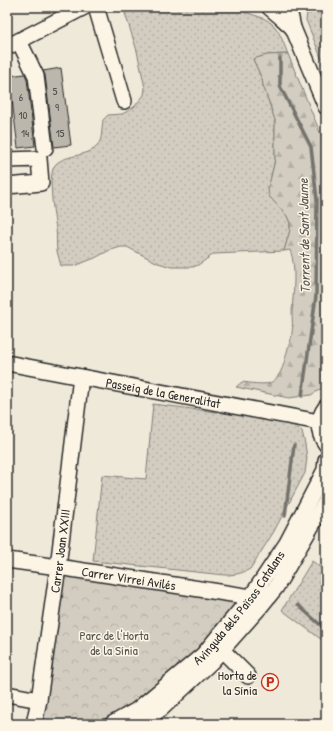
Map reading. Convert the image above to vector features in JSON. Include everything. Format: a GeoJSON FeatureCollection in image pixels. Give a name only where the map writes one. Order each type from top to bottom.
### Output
{"type":"FeatureCollection","features":[{"type":"Feature","properties":{"kind":"street"},"geometry":{"type":"LineString","coordinates":[[45,148],[36,76],[13,44],[84,7]]}},
{"type":"Feature","properties":{"kind":"street"},"geometry":{"type":"LineString","coordinates":[[96,7],[124,101]]}},
{"type":"Feature","properties":{"kind":"street"},"geometry":{"type":"LineString","coordinates":[[264,7],[270,7],[292,28]]}},
{"type":"Feature","properties":{"kind":"street"},"geometry":{"type":"LineString","coordinates":[[290,7],[292,28],[326,107]]}},
{"type":"Feature","properties":{"kind":"street"},"geometry":{"type":"LineString","coordinates":[[7,160],[39,159],[41,183],[7,186]]}},
{"type":"Feature","properties":{"kind":"street","name":"Passeig de la Generalitat"},"geometry":{"type":"LineString","coordinates":[[7,363],[319,422]]}},
{"type":"Feature","properties":{"kind":"street","name":"Carrer Joan XXIII"},"geometry":{"type":"LineString","coordinates":[[34,724],[58,566],[81,377]]}},
{"type":"Feature","properties":{"kind":"street"},"geometry":{"type":"LineString","coordinates":[[326,407],[319,422],[319,431],[326,444]]}},
{"type":"Feature","properties":{"kind":"street","name":"Avinguda dels Països Catalans"},"geometry":{"type":"LineString","coordinates":[[112,724],[137,710],[203,655],[251,597],[287,543],[325,470],[326,460]]}},
{"type":"Feature","properties":{"kind":"street","name":"Avinguda dels Països Catalans"},"geometry":{"type":"LineString","coordinates":[[140,724],[162,708],[211,662],[276,587],[326,501]]}},
{"type":"Feature","properties":{"kind":"street","name":"Carrer Virrei Avilés"},"geometry":{"type":"LineString","coordinates":[[7,560],[58,566],[251,597]]}},
{"type":"Feature","properties":{"kind":"street"},"geometry":{"type":"LineString","coordinates":[[222,650],[248,676]]}},
{"type":"Feature","properties":{"kind":"street"},"geometry":{"type":"LineString","coordinates":[[7,694],[38,700]]}},
{"type":"Feature","properties":{"kind":"green space"},"geometry":{"type":"Polygon","coordinates":[[[123,7],[236,7],[244,12],[266,20],[278,31],[288,54],[267,55],[253,59],[262,79],[275,120],[275,160],[268,189],[278,206],[287,216],[290,223],[290,230],[284,251],[214,254],[193,267],[172,267],[158,263],[127,247],[121,247],[74,266],[61,266],[57,251],[51,186],[55,165],[60,161],[92,150],[97,146],[101,139],[103,120],[108,115],[122,114],[128,111],[134,107],[144,95],[145,88],[137,51],[123,7]]]}},
{"type":"Feature","properties":{"kind":"green space"},"geometry":{"type":"Polygon","coordinates":[[[308,7],[326,7],[326,70],[306,20],[308,7]]]}},
{"type":"Feature","properties":{"kind":"green space"},"geometry":{"type":"Polygon","coordinates":[[[288,54],[326,147],[326,386],[311,395],[289,398],[236,387],[242,382],[264,384],[274,381],[282,368],[292,335],[294,281],[293,264],[290,250],[284,251],[290,230],[290,223],[287,216],[269,196],[268,189],[275,160],[275,120],[262,79],[253,59],[267,55],[288,54]]]}},
{"type":"Feature","properties":{"kind":"green space"},"geometry":{"type":"Polygon","coordinates":[[[153,404],[287,421],[302,431],[307,458],[305,473],[273,533],[250,569],[237,574],[224,575],[93,561],[102,475],[146,479],[153,404]]]}},
{"type":"Feature","properties":{"kind":"green space"},"geometry":{"type":"Polygon","coordinates":[[[312,561],[319,566],[326,576],[326,643],[282,610],[312,561]]]}},
{"type":"Feature","properties":{"kind":"green space","name":"Parc de l'Horta de la Sínia"},"geometry":{"type":"Polygon","coordinates":[[[58,567],[251,597],[203,655],[112,724],[34,724],[58,567]]]}},
{"type":"Feature","properties":{"kind":"building"},"geometry":{"type":"Polygon","coordinates":[[[61,68],[71,145],[54,147],[45,75],[43,71],[61,68]]]}},
{"type":"Feature","properties":{"kind":"building"},"geometry":{"type":"Polygon","coordinates":[[[25,74],[27,79],[35,146],[18,148],[9,76],[25,74]]]}},
{"type":"Feature","properties":{"kind":"waterway","name":"Torrent de Sant Jaume"},"geometry":{"type":"LineString","coordinates":[[280,58],[280,86],[311,147],[317,200],[316,296],[302,396]]}},
{"type":"Feature","properties":{"kind":"waterway","name":"Torrent de Sant Jaume"},"geometry":{"type":"LineString","coordinates":[[285,516],[294,445]]}},
{"type":"Feature","properties":{"kind":"waterway","name":"Torrent de Sant Jaume"},"geometry":{"type":"LineString","coordinates":[[298,605],[326,630]]}},
{"type":"Feature","properties":{"kind":"place","name":"Horta de la Sínia"},"geometry":{"type":"Point","coordinates":[270,682]}}]}
